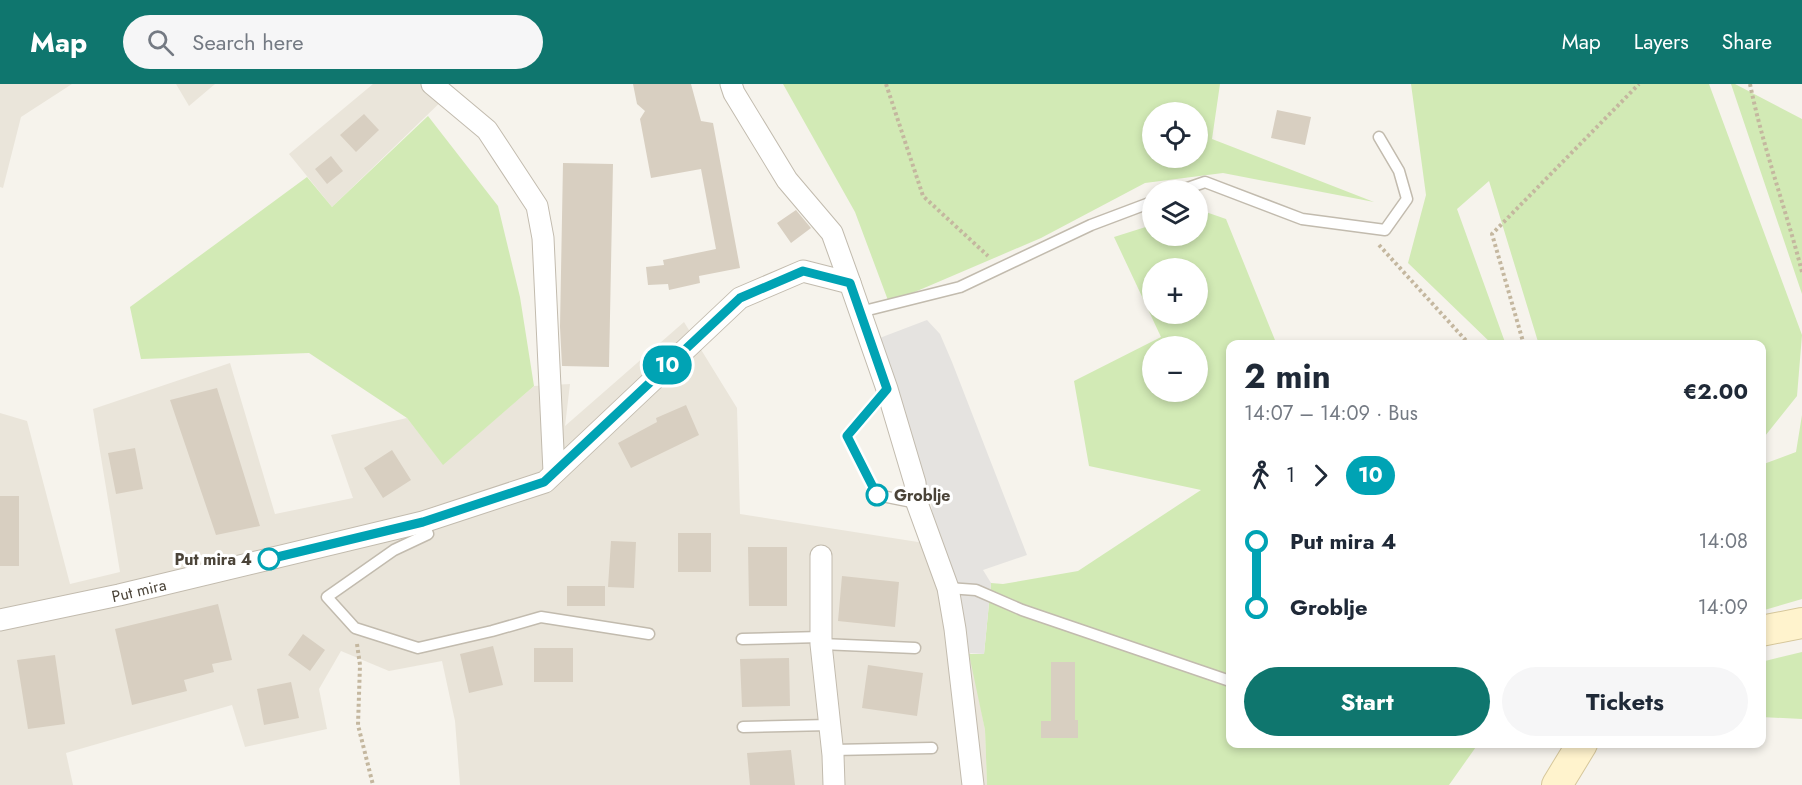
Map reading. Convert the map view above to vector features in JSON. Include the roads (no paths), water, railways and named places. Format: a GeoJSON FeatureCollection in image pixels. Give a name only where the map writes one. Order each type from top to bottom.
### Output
{"type":"FeatureCollection","features":[{"type":"Feature","properties":{"kind":"main road"},"geometry":{"type":"LineString","coordinates":[[1766,630],[1802,623]]}},
{"type":"Feature","properties":{"kind":"main road"},"geometry":{"type":"LineString","coordinates":[[1557,785],[1580,748]]}},
{"type":"Feature","properties":{"kind":"street"},"geometry":{"type":"LineString","coordinates":[[432,84],[487,130],[537,206],[543,238],[554,472]]}},
{"type":"Feature","properties":{"kind":"street"},"geometry":{"type":"LineString","coordinates":[[731,84],[734,93],[788,180],[832,233],[884,381],[915,483],[917,503],[948,588],[956,629],[973,785]]}},
{"type":"Feature","properties":{"kind":"street","name":"Put mira"},"geometry":{"type":"LineString","coordinates":[[0,621],[119,595],[423,522],[544,482],[740,298],[803,271],[850,283]]}},
{"type":"Feature","properties":{"kind":"street"},"geometry":{"type":"LineString","coordinates":[[821,556],[821,640],[833,750],[834,785]]}},
{"type":"Feature","properties":{"kind":"lane"},"geometry":{"type":"LineString","coordinates":[[1208,183],[1302,219],[1385,230],[1407,199],[1399,171],[1379,136]]}},
{"type":"Feature","properties":{"kind":"lane"},"geometry":{"type":"LineString","coordinates":[[860,312],[960,287],[1091,225],[1142,206]]}},
{"type":"Feature","properties":{"kind":"lane"},"geometry":{"type":"LineString","coordinates":[[884,381],[847,436],[877,495],[917,503]]}},
{"type":"Feature","properties":{"kind":"lane"},"geometry":{"type":"LineString","coordinates":[[423,522],[428,534],[394,550],[327,597],[355,628],[418,648],[541,617],[649,634]]}},
{"type":"Feature","properties":{"kind":"lane"},"geometry":{"type":"LineString","coordinates":[[948,588],[976,590],[1022,610],[1226,680]]}},
{"type":"Feature","properties":{"kind":"lane"},"geometry":{"type":"LineString","coordinates":[[742,639],[821,640],[915,648]]}},
{"type":"Feature","properties":{"kind":"lane"},"geometry":{"type":"LineString","coordinates":[[743,727],[830,725]]}},
{"type":"Feature","properties":{"kind":"lane"},"geometry":{"type":"LineString","coordinates":[[833,750],[932,748]]}},
{"type":"Feature","properties":{"kind":"place","name":"Groblje"},"geometry":{"type":"Point","coordinates":[877,495]}},
{"type":"Feature","properties":{"kind":"place","name":"Put mira 4"},"geometry":{"type":"Point","coordinates":[269,559]}}]}
